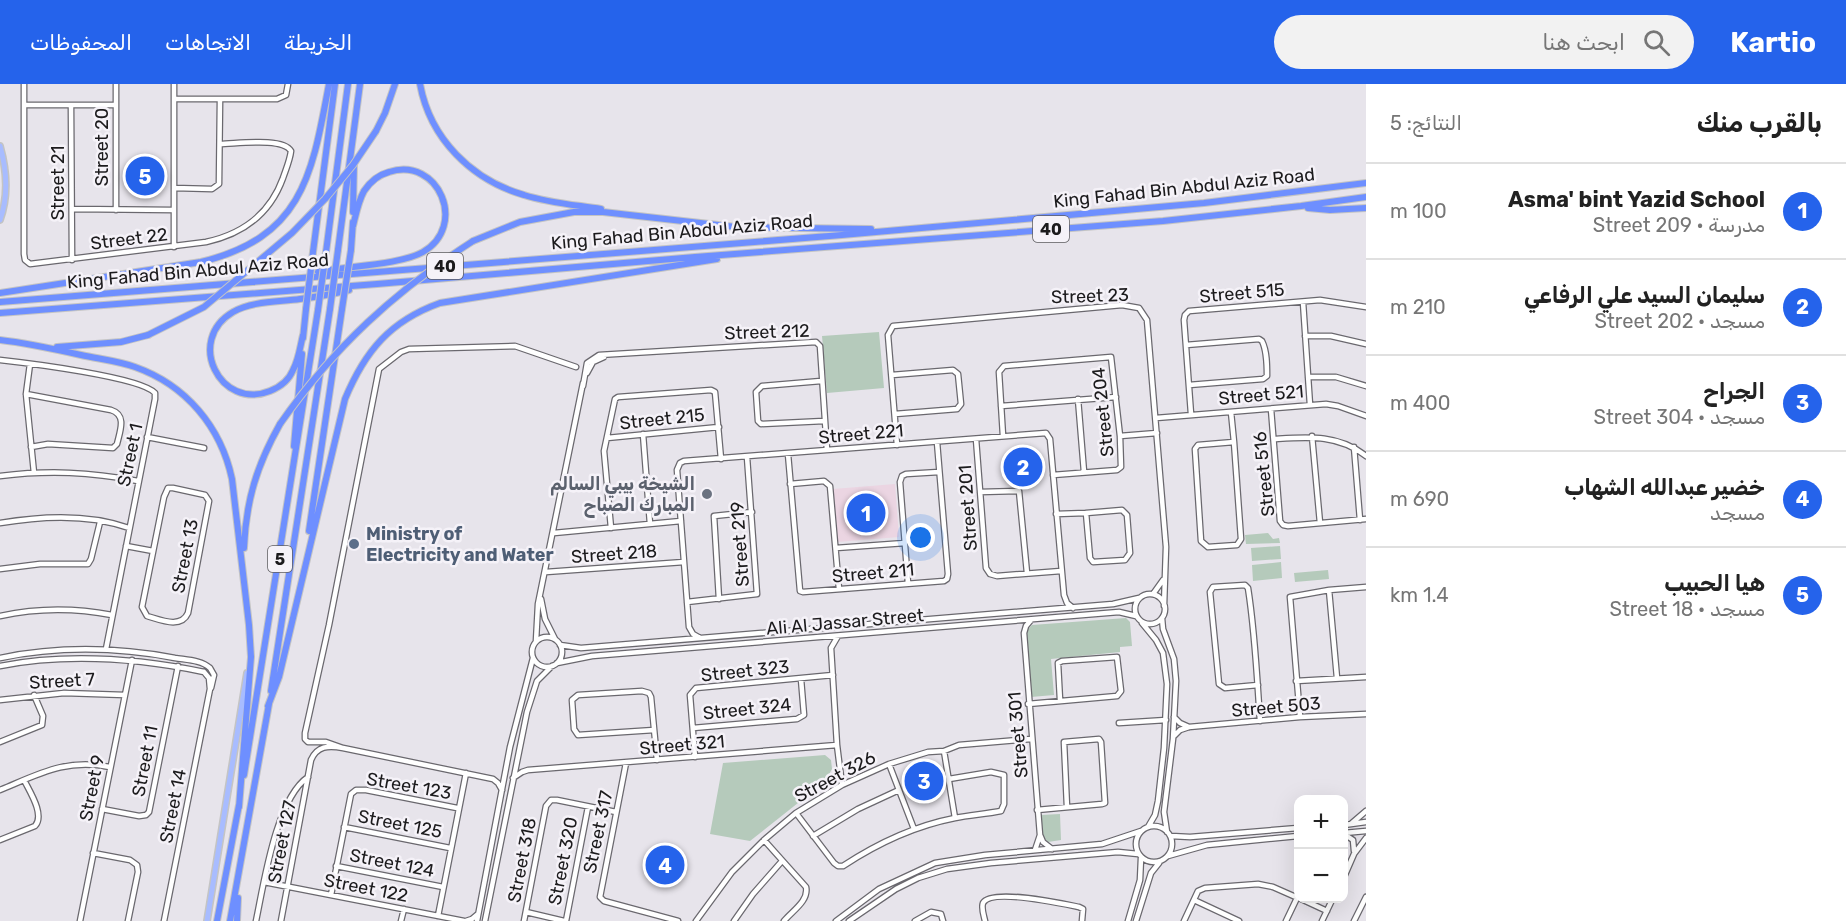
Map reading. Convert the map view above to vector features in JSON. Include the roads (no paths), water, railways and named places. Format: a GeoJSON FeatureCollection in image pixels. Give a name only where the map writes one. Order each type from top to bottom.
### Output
{"type":"FeatureCollection","features":[{"type":"Feature","properties":{"kind":"highway"},"geometry":{"type":"LineString","coordinates":[[0,293],[201,262],[225,256],[260,238],[287,213],[309,175],[329,84]]}},
{"type":"Feature","properties":{"kind":"highway"},"geometry":{"type":"LineString","coordinates":[[293,476],[303,335],[335,84]]}},
{"type":"Feature","properties":{"kind":"highway","name":"5"},"geometry":{"type":"LineString","coordinates":[[217,921],[239,807],[293,476],[348,84]]}},
{"type":"Feature","properties":{"kind":"highway","name":"5"},"geometry":{"type":"LineString","coordinates":[[230,921],[268,705],[330,309],[360,84]]}},
{"type":"Feature","properties":{"kind":"highway"},"geometry":{"type":"LineString","coordinates":[[30,344],[57,347],[121,342],[148,334],[204,307],[292,233],[325,199],[353,165],[376,131],[395,84]]}},
{"type":"Feature","properties":{"kind":"highway"},"geometry":{"type":"LineString","coordinates":[[420,84],[430,116],[447,144],[468,166],[489,181],[526,196],[664,218]]}},
{"type":"Feature","properties":{"kind":"highway"},"geometry":{"type":"LineString","coordinates":[[305,561],[351,250],[356,120]]}},
{"type":"Feature","properties":{"kind":"highway"},"geometry":{"type":"LineString","coordinates":[[294,278],[417,255],[430,247],[440,236],[446,216],[444,202],[439,190],[427,177],[410,170],[393,171],[372,181],[365,189],[353,226]]}},
{"type":"Feature","properties":{"kind":"highway","name":"King Fahad Bin Abdul Aziz Road"},"geometry":{"type":"LineString","coordinates":[[0,302],[1204,203],[1366,183]]}},
{"type":"Feature","properties":{"kind":"highway","name":"King Fahad Bin Abdul Aziz Road"},"geometry":{"type":"LineString","coordinates":[[0,313],[378,285],[1163,221],[1366,197]]}},
{"type":"Feature","properties":{"kind":"highway"},"geometry":{"type":"LineString","coordinates":[[1301,206],[1323,210],[1366,208]]}},
{"type":"Feature","properties":{"kind":"highway"},"geometry":{"type":"LineString","coordinates":[[244,575],[245,522],[249,496],[257,471],[280,424],[316,376],[356,332],[400,292],[473,241],[508,226],[558,214],[603,212],[736,226],[890,230]]}},
{"type":"Feature","properties":{"kind":"highway"},"geometry":{"type":"LineString","coordinates":[[268,705],[279,677],[345,399],[355,374],[368,354],[394,327],[424,309],[459,299],[696,264],[735,255]]}},
{"type":"Feature","properties":{"kind":"highway"},"geometry":{"type":"LineString","coordinates":[[303,335],[291,375],[278,388],[265,393],[250,394],[234,389],[219,377],[212,364],[210,349],[213,334],[221,322],[237,310],[254,305],[378,285]]}},
{"type":"Feature","properties":{"kind":"highway"},"geometry":{"type":"LineString","coordinates":[[0,339],[128,365],[145,371],[172,386],[197,407],[218,438],[230,466],[244,575],[251,657],[239,807]]}},
{"type":"Feature","properties":{"kind":"highway","name":"5"},"geometry":{"type":"LineString","coordinates":[[237,921],[238,878]]}},
{"type":"Feature","properties":{"kind":"main road"},"geometry":{"type":"LineString","coordinates":[[0,146],[7,183],[0,220]]}},
{"type":"Feature","properties":{"kind":"main road"},"geometry":{"type":"LineString","coordinates":[[207,921],[251,657]]}},
{"type":"Feature","properties":{"kind":"street","name":"Street 22"},"geometry":{"type":"LineString","coordinates":[[24,84],[24,258],[27,263],[33,265],[174,247],[222,238],[237,232],[268,208],[275,197],[291,153],[288,146],[280,144],[220,144]]}},
{"type":"Feature","properties":{"kind":"street","name":"Street 20"},"geometry":{"type":"LineString","coordinates":[[116,84],[116,210]]}},
{"type":"Feature","properties":{"kind":"street"},"geometry":{"type":"LineString","coordinates":[[174,84],[174,247]]}},
{"type":"Feature","properties":{"kind":"street"},"geometry":{"type":"LineString","coordinates":[[174,99],[279,99],[286,95],[288,84]]}},
{"type":"Feature","properties":{"kind":"street"},"geometry":{"type":"LineString","coordinates":[[174,188],[210,189],[216,187],[219,182],[220,99]]}},
{"type":"Feature","properties":{"kind":"street"},"geometry":{"type":"LineString","coordinates":[[25,105],[116,105]]}},
{"type":"Feature","properties":{"kind":"street","name":"Street 21"},"geometry":{"type":"LineString","coordinates":[[71,105],[72,260]]}},
{"type":"Feature","properties":{"kind":"street","name":"Street 20"},"geometry":{"type":"LineString","coordinates":[[72,209],[174,210]]}},
{"type":"Feature","properties":{"kind":"street","name":"Street 515"},"geometry":{"type":"LineString","coordinates":[[1191,414],[1184,320],[1189,311],[1329,301],[1366,307]]}},
{"type":"Feature","properties":{"kind":"street"},"geometry":{"type":"LineString","coordinates":[[1303,302],[1310,405]]}},
{"type":"Feature","properties":{"kind":"street","name":"Street 23"},"geometry":{"type":"LineString","coordinates":[[897,445],[888,335],[892,326],[1122,305],[1134,306],[1143,311],[1148,320],[1166,546],[1164,606]]}},
{"type":"Feature","properties":{"kind":"street"},"geometry":{"type":"LineString","coordinates":[[1305,336],[1331,336],[1366,344]]}},
{"type":"Feature","properties":{"kind":"street"},"geometry":{"type":"LineString","coordinates":[[1186,345],[1259,339],[1264,345],[1267,371],[1267,376],[1263,379],[1189,385]]}},
{"type":"Feature","properties":{"kind":"street","name":"Street 212"},"geometry":{"type":"LineString","coordinates":[[536,641],[537,609],[583,386],[591,364],[596,360],[609,356],[816,342],[820,346],[827,450]]}},
{"type":"Feature","properties":{"kind":"street"},"geometry":{"type":"LineString","coordinates":[[502,790],[493,779],[326,742],[308,742],[305,733],[325,646],[379,369],[409,349],[515,346],[576,367]]}},
{"type":"Feature","properties":{"kind":"street","name":"Street 204"},"geometry":{"type":"LineString","coordinates":[[1003,436],[999,372],[1004,366],[1111,357],[1120,436],[1121,467],[1117,470],[1053,475]]}},
{"type":"Feature","properties":{"kind":"street","name":"Street 1"},"geometry":{"type":"LineString","coordinates":[[0,360],[93,374],[149,388],[155,393],[106,649]]}},
{"type":"Feature","properties":{"kind":"street"},"geometry":{"type":"LineString","coordinates":[[30,364],[26,394],[34,473]]}},
{"type":"Feature","properties":{"kind":"street"},"geometry":{"type":"LineString","coordinates":[[892,375],[953,370],[958,374],[961,404],[957,409],[895,414]]}},
{"type":"Feature","properties":{"kind":"street"},"geometry":{"type":"LineString","coordinates":[[1308,376],[1336,377],[1366,386]]}},
{"type":"Feature","properties":{"kind":"street"},"geometry":{"type":"LineString","coordinates":[[821,381],[762,386],[756,392],[758,421],[761,424],[824,421]]}},
{"type":"Feature","properties":{"kind":"street"},"geometry":{"type":"LineString","coordinates":[[611,528],[604,451],[613,403],[618,398],[711,390],[716,395],[721,459]]}},
{"type":"Feature","properties":{"kind":"street"},"geometry":{"type":"LineString","coordinates":[[26,394],[111,410],[118,412],[122,418],[117,444],[112,448],[48,444],[32,447]]}},
{"type":"Feature","properties":{"kind":"street"},"geometry":{"type":"LineString","coordinates":[[1001,406],[1116,397]]}},
{"type":"Feature","properties":{"kind":"street"},"geometry":{"type":"LineString","coordinates":[[1078,399],[1084,472]]}},
{"type":"Feature","properties":{"kind":"street","name":"Street 521"},"geometry":{"type":"LineString","coordinates":[[1156,418],[1326,404],[1366,416]]}},
{"type":"Feature","properties":{"kind":"street","name":"Street 516"},"geometry":{"type":"LineString","coordinates":[[1271,409],[1280,521],[1283,525],[1363,519]]}},
{"type":"Feature","properties":{"kind":"street"},"geometry":{"type":"LineString","coordinates":[[1231,412],[1234,442],[1241,539],[1236,545],[1208,547],[1202,541],[1194,449],[1198,445],[1234,442]]}},
{"type":"Feature","properties":{"kind":"street","name":"Street 215"},"geometry":{"type":"LineString","coordinates":[[607,438],[719,427]]}},
{"type":"Feature","properties":{"kind":"street","name":"Street 221"},"geometry":{"type":"LineString","coordinates":[[683,640],[689,627],[677,470],[678,465],[684,461],[1042,433],[1048,435],[1064,595],[1067,603],[1073,608]]}},
{"type":"Feature","properties":{"kind":"street"},"geometry":{"type":"LineString","coordinates":[[1120,436],[1157,433]]}},
{"type":"Feature","properties":{"kind":"street"},"geometry":{"type":"LineString","coordinates":[[643,434],[650,524]]}},
{"type":"Feature","properties":{"kind":"street"},"geometry":{"type":"LineString","coordinates":[[1312,436],[1320,523]]}},
{"type":"Feature","properties":{"kind":"street"},"geometry":{"type":"LineString","coordinates":[[1274,439],[1312,436],[1327,438],[1354,447],[1366,456]]}},
{"type":"Feature","properties":{"kind":"street"},"geometry":{"type":"LineString","coordinates":[[147,437],[204,448]]}},
{"type":"Feature","properties":{"kind":"street","name":"Street 201"},"geometry":{"type":"LineString","coordinates":[[976,439],[986,568],[990,574],[997,576],[1061,570]]}},
{"type":"Feature","properties":{"kind":"street","name":"Street 211"},"geometry":{"type":"LineString","coordinates":[[788,454],[800,591],[944,581],[947,579],[937,442]]}},
{"type":"Feature","properties":{"kind":"street"},"geometry":{"type":"LineString","coordinates":[[1354,447],[1363,519]]}},
{"type":"Feature","properties":{"kind":"street","name":"Street 219"},"geometry":{"type":"LineString","coordinates":[[687,602],[757,594],[747,457]]}},
{"type":"Feature","properties":{"kind":"street"},"geometry":{"type":"LineString","coordinates":[[0,476],[83,472],[138,481]]}},
{"type":"Feature","properties":{"kind":"street"},"geometry":{"type":"LineString","coordinates":[[908,583],[900,482],[902,476],[906,474],[939,472]]}},
{"type":"Feature","properties":{"kind":"street"},"geometry":{"type":"LineString","coordinates":[[790,484],[824,481],[828,483],[839,589]]}},
{"type":"Feature","properties":{"kind":"street","name":"Street 13"},"geometry":{"type":"LineString","coordinates":[[173,488],[208,497],[209,503],[189,613],[182,622],[149,617],[143,611],[142,603],[153,551],[167,489],[173,488]]}},
{"type":"Feature","properties":{"kind":"street"},"geometry":{"type":"LineString","coordinates":[[980,492],[1019,491],[1026,573]]}},
{"type":"Feature","properties":{"kind":"street"},"geometry":{"type":"LineString","coordinates":[[1056,514],[1125,511],[1130,553],[1125,560],[1093,562],[1090,558],[1086,513]]}},
{"type":"Feature","properties":{"kind":"street"},"geometry":{"type":"LineString","coordinates":[[719,599],[714,516],[752,512]]}},
{"type":"Feature","properties":{"kind":"street"},"geometry":{"type":"LineString","coordinates":[[0,523],[48,518],[100,522],[129,528]]}},
{"type":"Feature","properties":{"kind":"street"},"geometry":{"type":"LineString","coordinates":[[0,569],[40,564],[87,565],[92,559],[100,522]]}},
{"type":"Feature","properties":{"kind":"street"},"geometry":{"type":"LineString","coordinates":[[554,533],[681,522]]}},
{"type":"Feature","properties":{"kind":"street"},"geometry":{"type":"LineString","coordinates":[[836,548],[905,543]]}},
{"type":"Feature","properties":{"kind":"street","name":"Street 13"},"geometry":{"type":"LineString","coordinates":[[126,546],[153,551]]}},
{"type":"Feature","properties":{"kind":"street","name":"Street 218"},"geometry":{"type":"LineString","coordinates":[[546,572],[684,562]]}},
{"type":"Feature","properties":{"kind":"street"},"geometry":{"type":"LineString","coordinates":[[1153,594],[1160,587],[1165,575]]}},
{"type":"Feature","properties":{"kind":"street"},"geometry":{"type":"LineString","coordinates":[[1258,685],[1225,688],[1219,684],[1210,592],[1212,587],[1245,585],[1248,587],[1258,685],[1260,721]]}},
{"type":"Feature","properties":{"kind":"street"},"geometry":{"type":"LineString","coordinates":[[1300,717],[1290,597],[1329,590],[1366,587]]}},
{"type":"Feature","properties":{"kind":"street"},"geometry":{"type":"LineString","coordinates":[[1329,590],[1337,678]]}},
{"type":"Feature","properties":{"kind":"street","name":"Street 212"},"geometry":{"type":"LineString","coordinates":[[542,593],[543,615],[555,639]]}},
{"type":"Feature","properties":{"kind":"street"},"geometry":{"type":"LineString","coordinates":[[1148,827],[1156,809],[1166,720],[1167,684],[1164,657],[1156,640],[1136,616],[1135,607],[1139,598],[1153,594],[1160,598],[1164,606],[1163,630],[1172,651],[1175,667],[1173,739],[1164,812],[1172,845],[1168,856]]}},
{"type":"Feature","properties":{"kind":"street"},"geometry":{"type":"LineString","coordinates":[[1058,609],[1064,595]]}},
{"type":"Feature","properties":{"kind":"street","name":"Ali Al Jassar Street"},"geometry":{"type":"LineString","coordinates":[[560,645],[576,649],[700,639],[1120,604],[1139,598]]}},
{"type":"Feature","properties":{"kind":"street"},"geometry":{"type":"LineString","coordinates":[[0,616],[57,609],[112,615]]}},
{"type":"Feature","properties":{"kind":"street","name":"Ali Al Jassar Street"},"geometry":{"type":"LineString","coordinates":[[554,665],[584,657],[617,654],[1119,612],[1136,616]]}},
{"type":"Feature","properties":{"kind":"street"},"geometry":{"type":"LineString","coordinates":[[982,615],[983,624]]}},
{"type":"Feature","properties":{"kind":"street"},"geometry":{"type":"LineString","coordinates":[[964,617],[964,626]]}},
{"type":"Feature","properties":{"kind":"street"},"geometry":{"type":"LineString","coordinates":[[1142,623],[1155,624],[1162,618]]}},
{"type":"Feature","properties":{"kind":"street","name":"Street 301"},"geometry":{"type":"LineString","coordinates":[[1030,620],[1024,633],[1040,836],[1035,850]]}},
{"type":"Feature","properties":{"kind":"street"},"geometry":{"type":"LineString","coordinates":[[1015,621],[1024,633]]}},
{"type":"Feature","properties":{"kind":"street"},"geometry":{"type":"LineString","coordinates":[[689,627],[700,639]]}},
{"type":"Feature","properties":{"kind":"street"},"geometry":{"type":"LineString","coordinates":[[775,632],[775,641]]}},
{"type":"Feature","properties":{"kind":"street"},"geometry":{"type":"LineString","coordinates":[[767,633],[767,642]]}},
{"type":"Feature","properties":{"kind":"street"},"geometry":{"type":"LineString","coordinates":[[831,648],[838,636]]}},
{"type":"Feature","properties":{"kind":"street"},"geometry":{"type":"LineString","coordinates":[[477,921],[505,772],[533,658],[532,649],[536,641],[545,637],[555,639],[562,653],[554,665],[539,677],[531,695],[485,921]]}},
{"type":"Feature","properties":{"kind":"street"},"geometry":{"type":"LineString","coordinates":[[820,637],[831,648],[842,785]]}},
{"type":"Feature","properties":{"kind":"street"},"geometry":{"type":"LineString","coordinates":[[617,645],[617,654]]}},
{"type":"Feature","properties":{"kind":"street"},"geometry":{"type":"LineString","coordinates":[[0,658],[40,652],[106,649],[173,657],[202,663],[210,668],[209,672],[204,672],[132,660],[75,658],[0,666]]}},
{"type":"Feature","properties":{"kind":"street"},"geometry":{"type":"LineString","coordinates":[[40,652],[38,657],[40,660]]}},
{"type":"Feature","properties":{"kind":"street"},"geometry":{"type":"LineString","coordinates":[[8,656],[12,660],[8,664]]}},
{"type":"Feature","properties":{"kind":"street"},"geometry":{"type":"LineString","coordinates":[[173,657],[176,662],[175,666]]}},
{"type":"Feature","properties":{"kind":"street"},"geometry":{"type":"LineString","coordinates":[[1028,704],[1120,694],[1117,657],[1058,663],[1060,700]]}},
{"type":"Feature","properties":{"kind":"street"},"geometry":{"type":"LineString","coordinates":[[533,658],[543,667],[554,665]]}},
{"type":"Feature","properties":{"kind":"street","name":"Street 9"},"geometry":{"type":"LineString","coordinates":[[80,921],[132,660]]}},
{"type":"Feature","properties":{"kind":"street","name":"Street 11"},"geometry":{"type":"LineString","coordinates":[[102,809],[139,816],[149,812],[175,666]]}},
{"type":"Feature","properties":{"kind":"street","name":"Street 14"},"geometry":{"type":"LineString","coordinates":[[208,697],[214,677],[210,668]]}},
{"type":"Feature","properties":{"kind":"street","name":"Street 14"},"geometry":{"type":"LineString","coordinates":[[164,921],[208,697],[210,681],[204,672]]}},
{"type":"Feature","properties":{"kind":"street","name":"Street 323"},"geometry":{"type":"LineString","coordinates":[[695,758],[690,695],[696,688],[833,675]]}},
{"type":"Feature","properties":{"kind":"street"},"geometry":{"type":"LineString","coordinates":[[1296,681],[1366,677]]}},
{"type":"Feature","properties":{"kind":"street","name":"Street 324"},"geometry":{"type":"LineString","coordinates":[[693,728],[797,719],[804,714],[801,679]]}},
{"type":"Feature","properties":{"kind":"street"},"geometry":{"type":"LineString","coordinates":[[523,692],[531,695]]}},
{"type":"Feature","properties":{"kind":"street"},"geometry":{"type":"LineString","coordinates":[[654,730],[578,735],[574,731],[572,700],[578,695],[647,692],[651,697],[657,760]]}},
{"type":"Feature","properties":{"kind":"street","name":"Street 7"},"geometry":{"type":"LineString","coordinates":[[0,700],[34,695],[79,693],[125,695]]}},
{"type":"Feature","properties":{"kind":"street"},"geometry":{"type":"LineString","coordinates":[[0,742],[42,724],[43,716],[34,695]]}},
{"type":"Feature","properties":{"kind":"street","name":"Street 503"},"geometry":{"type":"LineString","coordinates":[[1189,727],[1300,717],[1366,714]]}},
{"type":"Feature","properties":{"kind":"street"},"geometry":{"type":"LineString","coordinates":[[1174,717],[1189,727]]}},
{"type":"Feature","properties":{"kind":"street"},"geometry":{"type":"LineString","coordinates":[[1119,723],[1166,720]]}},
{"type":"Feature","properties":{"kind":"street"},"geometry":{"type":"LineString","coordinates":[[1173,739],[1180,730],[1189,727]]}},
{"type":"Feature","properties":{"kind":"street","name":"Street 326"},"geometry":{"type":"LineString","coordinates":[[696,921],[732,872],[764,840],[796,813],[842,785],[889,764],[928,752],[944,751],[959,745],[1031,738]]}},
{"type":"Feature","properties":{"kind":"street"},"geometry":{"type":"LineString","coordinates":[[1037,810],[1067,807],[1105,803],[1099,739],[1064,742],[1067,807]]}},
{"type":"Feature","properties":{"kind":"street","name":"Street 321"},"geometry":{"type":"LineString","coordinates":[[513,778],[528,770],[837,745]]}},
{"type":"Feature","properties":{"kind":"street","name":"Street 127"},"geometry":{"type":"LineString","coordinates":[[281,921],[310,767],[321,752],[328,748],[343,747]]}},
{"type":"Feature","properties":{"kind":"street"},"geometry":{"type":"LineString","coordinates":[[944,751],[955,818]]}},
{"type":"Feature","properties":{"kind":"street"},"geometry":{"type":"LineString","coordinates":[[517,760],[528,770]]}},
{"type":"Feature","properties":{"kind":"street"},"geometry":{"type":"LineString","coordinates":[[0,790],[51,769],[71,764],[89,763],[110,767]]}},
{"type":"Feature","properties":{"kind":"street","name":"Street 317"},"geometry":{"type":"LineString","coordinates":[[626,763],[600,897],[604,901],[678,921]]}},
{"type":"Feature","properties":{"kind":"street"},"geometry":{"type":"LineString","coordinates":[[889,764],[914,829]]}},
{"type":"Feature","properties":{"kind":"street"},"geometry":{"type":"LineString","coordinates":[[493,779],[505,772]]}},
{"type":"Feature","properties":{"kind":"street"},"geometry":{"type":"LineString","coordinates":[[796,813],[834,863],[843,866],[887,839],[914,829],[955,818],[1001,811],[1004,804],[1004,775],[992,772],[949,779]]}},
{"type":"Feature","properties":{"kind":"street"},"geometry":{"type":"LineString","coordinates":[[438,916],[465,773]]}},
{"type":"Feature","properties":{"kind":"street"},"geometry":{"type":"LineString","coordinates":[[256,921],[273,845],[291,796],[298,784],[308,776]]}},
{"type":"Feature","properties":{"kind":"street"},"geometry":{"type":"LineString","coordinates":[[0,840],[35,826],[38,822],[39,816],[24,780]]}},
{"type":"Feature","properties":{"kind":"street","name":"Street 123"},"geometry":{"type":"LineString","coordinates":[[331,895],[351,794],[356,790],[458,808]]}},
{"type":"Feature","properties":{"kind":"street"},"geometry":{"type":"LineString","coordinates":[[813,836],[858,809],[899,790]]}},
{"type":"Feature","properties":{"kind":"street","name":"Street 318"},"geometry":{"type":"LineString","coordinates":[[524,921],[546,806],[551,800],[616,812]]}},
{"type":"Feature","properties":{"kind":"street","name":"Street 320"},"geometry":{"type":"LineString","coordinates":[[565,921],[588,807]]}},
{"type":"Feature","properties":{"kind":"street"},"geometry":{"type":"LineString","coordinates":[[1352,824],[1366,811]]}},
{"type":"Feature","properties":{"kind":"street"},"geometry":{"type":"LineString","coordinates":[[1348,824],[1366,822]]}},
{"type":"Feature","properties":{"kind":"street"},"geometry":{"type":"LineString","coordinates":[[836,921],[879,889],[938,862],[1108,843],[1148,827],[1158,826],[1169,834],[1185,838],[1294,828]]}},
{"type":"Feature","properties":{"kind":"street","name":"Street 125"},"geometry":{"type":"LineString","coordinates":[[344,827],[450,848]]}},
{"type":"Feature","properties":{"kind":"street"},"geometry":{"type":"LineString","coordinates":[[494,831],[502,834]]}},
{"type":"Feature","properties":{"kind":"street"},"geometry":{"type":"LineString","coordinates":[[1128,921],[1140,880],[1140,856],[1136,843],[1141,831]]}},
{"type":"Feature","properties":{"kind":"street"},"geometry":{"type":"LineString","coordinates":[[1348,833],[1366,831]]}},
{"type":"Feature","properties":{"kind":"street"},"geometry":{"type":"LineString","coordinates":[[1230,834],[1230,842]]}},
{"type":"Feature","properties":{"kind":"street"},"geometry":{"type":"LineString","coordinates":[[1040,836],[1043,842],[1052,849]]}},
{"type":"Feature","properties":{"kind":"street"},"geometry":{"type":"LineString","coordinates":[[849,921],[896,889],[947,869],[991,862],[1118,852],[1140,856],[1152,863],[1200,846],[1294,836]]}},
{"type":"Feature","properties":{"kind":"street"},"geometry":{"type":"LineString","coordinates":[[1348,837],[1354,842],[1354,854]]}},
{"type":"Feature","properties":{"kind":"street"},"geometry":{"type":"LineString","coordinates":[[1348,868],[1354,854],[1366,838]]}},
{"type":"Feature","properties":{"kind":"street"},"geometry":{"type":"LineString","coordinates":[[493,839],[501,841]]}},
{"type":"Feature","properties":{"kind":"street"},"geometry":{"type":"LineString","coordinates":[[764,840],[806,887],[807,891],[804,899],[784,921]]}},
{"type":"Feature","properties":{"kind":"street"},"geometry":{"type":"LineString","coordinates":[[93,853],[130,860],[137,866],[138,872],[128,921]]}},
{"type":"Feature","properties":{"kind":"street"},"geometry":{"type":"LineString","coordinates":[[734,921],[753,894],[782,861]]}},
{"type":"Feature","properties":{"kind":"street"},"geometry":{"type":"LineString","coordinates":[[946,861],[947,869]]}},
{"type":"Feature","properties":{"kind":"street"},"geometry":{"type":"LineString","coordinates":[[1136,921],[1150,873],[1160,861]]}},
{"type":"Feature","properties":{"kind":"street"},"geometry":{"type":"LineString","coordinates":[[938,862],[939,871]]}},
{"type":"Feature","properties":{"kind":"street","name":"Street 124"},"geometry":{"type":"LineString","coordinates":[[336,866],[443,887]]}},
{"type":"Feature","properties":{"kind":"street","name":"Street 122"},"geometry":{"type":"LineString","coordinates":[[264,882],[465,921],[478,914]]}},
{"type":"Feature","properties":{"kind":"street"},"geometry":{"type":"LineString","coordinates":[[1184,921],[1198,891],[1205,888],[1258,884],[1273,887],[1294,896]]}},
{"type":"Feature","properties":{"kind":"street"},"geometry":{"type":"LineString","coordinates":[[985,921],[982,906],[984,901],[1008,897],[1046,900],[1083,909],[1082,921]]}},
{"type":"Feature","properties":{"kind":"street"},"geometry":{"type":"LineString","coordinates":[[1354,921],[1366,897]]}},
{"type":"Feature","properties":{"kind":"street"},"geometry":{"type":"LineString","coordinates":[[1194,900],[1239,921]]}},
{"type":"Feature","properties":{"kind":"street"},"geometry":{"type":"LineString","coordinates":[[1286,921],[1295,903]]}},
{"type":"Feature","properties":{"kind":"street"},"geometry":{"type":"LineString","coordinates":[[1309,903],[1327,911]]}},
{"type":"Feature","properties":{"kind":"street"},"geometry":{"type":"LineString","coordinates":[[1322,921],[1331,903]]}},
{"type":"Feature","properties":{"kind":"street"},"geometry":{"type":"LineString","coordinates":[[401,921],[404,909]]}},
{"type":"Feature","properties":{"kind":"street"},"geometry":{"type":"LineString","coordinates":[[526,912],[565,921]]}},
{"type":"Feature","properties":{"kind":"street"},"geometry":{"type":"LineString","coordinates":[[915,921],[931,912],[941,914],[943,921]]}},
{"type":"Feature","properties":{"kind":"street"},"geometry":{"type":"LineString","coordinates":[[645,921],[647,913]]}},
{"type":"Feature","properties":{"kind":"place","name":"هيا الحبيب"},"geometry":{"type":"Point","coordinates":[145,176]}},
{"type":"Feature","properties":{"kind":"place","name":"سليمان السيد علي الرفاعي"},"geometry":{"type":"Point","coordinates":[1023,467]}},
{"type":"Feature","properties":{"kind":"place","name":"الشيخة بيبي السالم المبارك الصباح"},"geometry":{"type":"Point","coordinates":[707,494]}},
{"type":"Feature","properties":{"kind":"place","name":"Asma' bint Yazid School"},"geometry":{"type":"Point","coordinates":[866,513]}},
{"type":"Feature","properties":{"kind":"place","name":"Ministry of Electricity and Water"},"geometry":{"type":"Point","coordinates":[354,544]}},
{"type":"Feature","properties":{"kind":"place","name":"الجراح"},"geometry":{"type":"Point","coordinates":[924,781]}},
{"type":"Feature","properties":{"kind":"place","name":"خضير عبدالله الشهاب"},"geometry":{"type":"Point","coordinates":[665,865]}}]}
